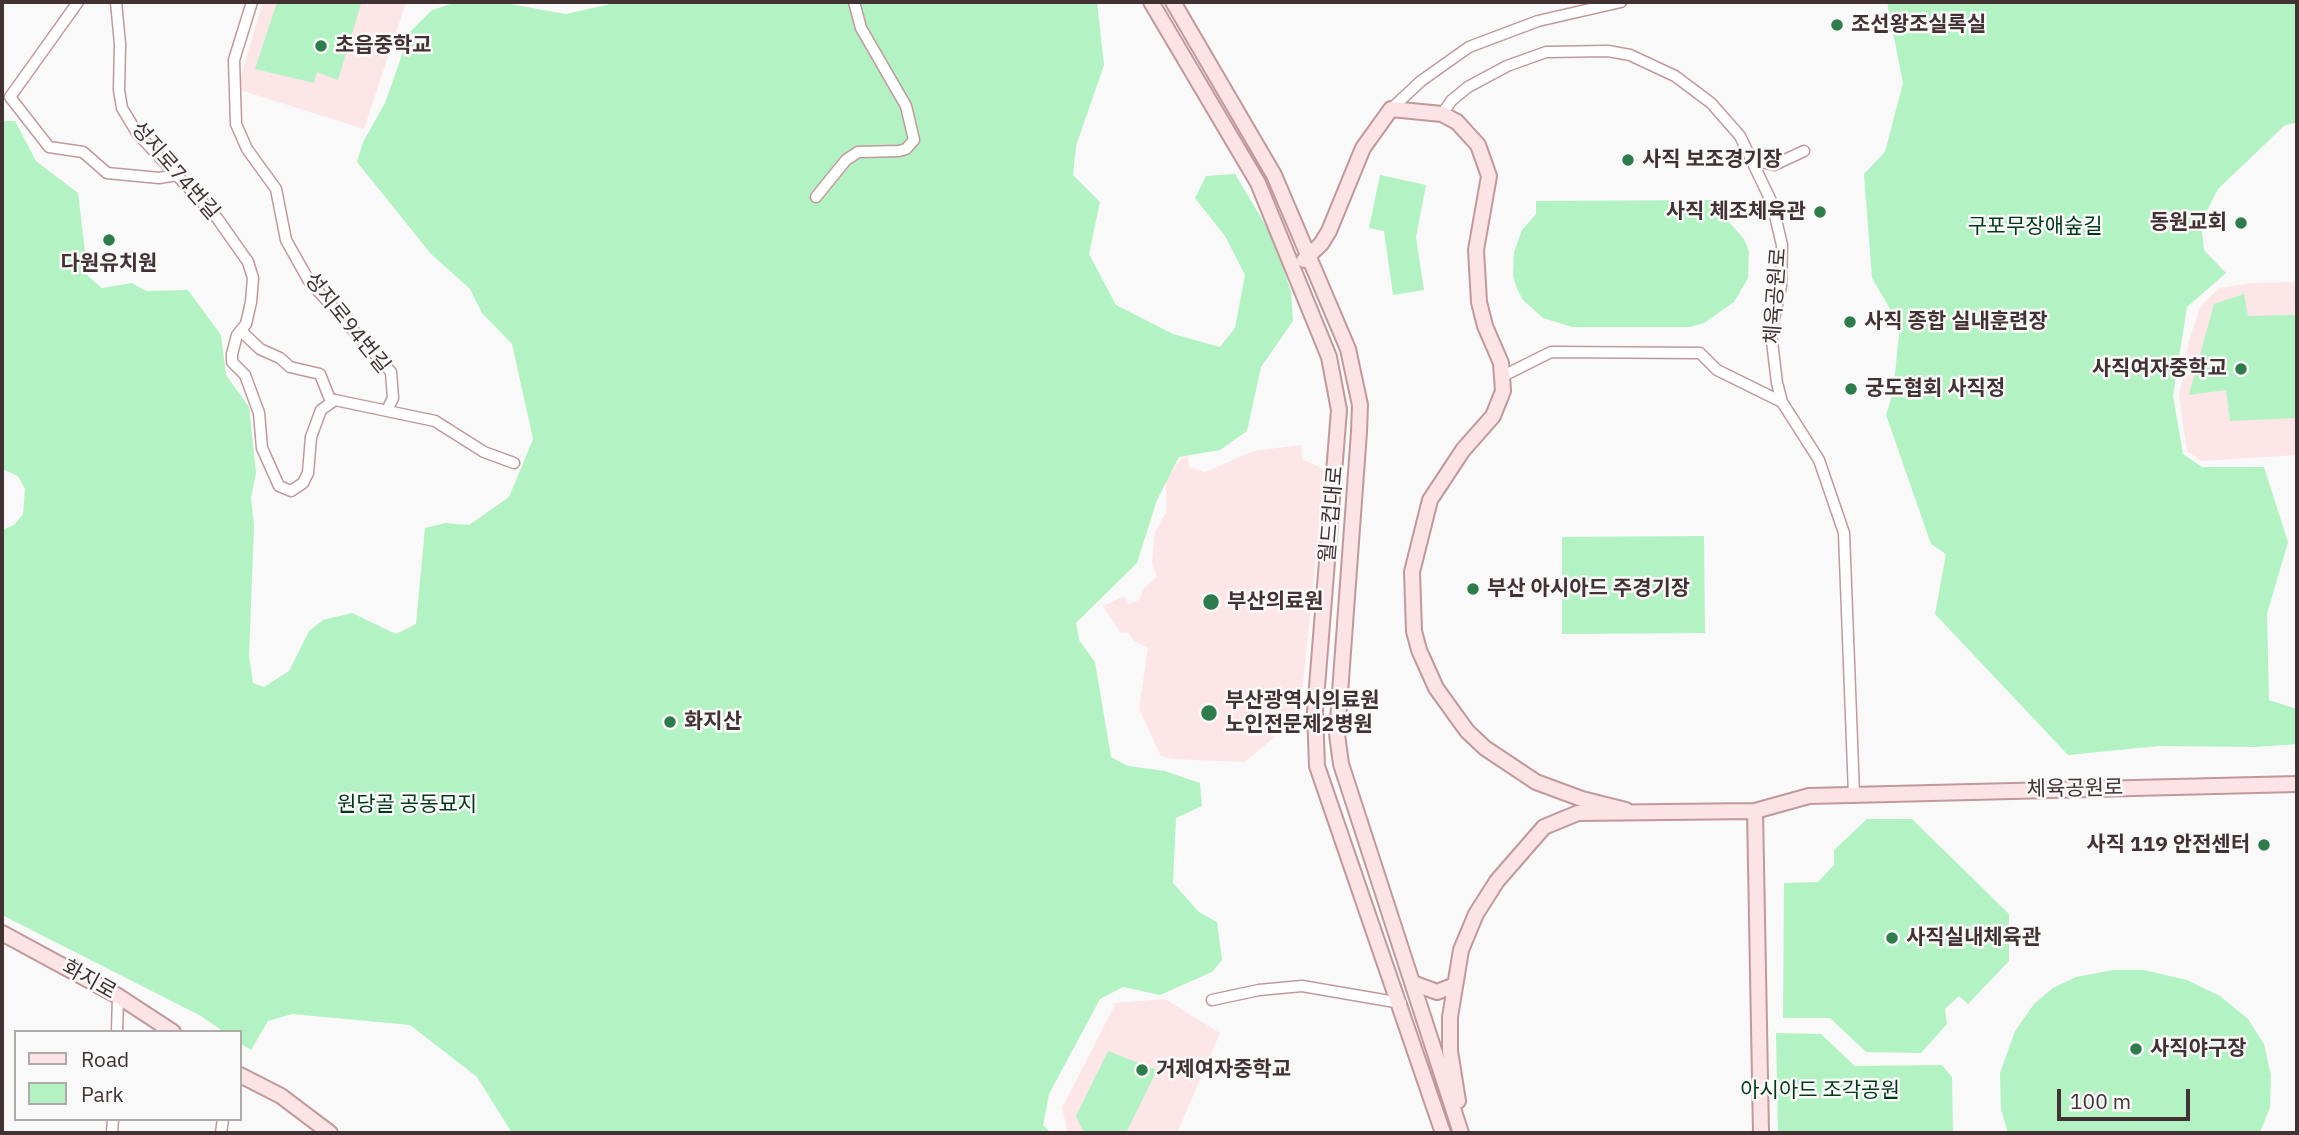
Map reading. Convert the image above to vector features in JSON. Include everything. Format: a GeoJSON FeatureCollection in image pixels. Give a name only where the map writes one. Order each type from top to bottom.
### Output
{"type":"FeatureCollection","features":[{"type":"Feature","properties":{"kind":"main road","name":"월드컵대로"},"geometry":{"type":"LineString","coordinates":[[1151,2],[1258,183],[1329,357],[1339,410],[1315,712],[1315,756],[1443,1133]]}},
{"type":"Feature","properties":{"kind":"main road","name":"월드컵대로"},"geometry":{"type":"LineString","coordinates":[[1173,2],[1274,175],[1348,349],[1360,405],[1358,466],[1338,694],[1338,744],[1341,764],[1461,1133]]}},
{"type":"Feature","properties":{"kind":"main road"},"geometry":{"type":"LineString","coordinates":[[1294,268],[1310,255],[1329,231],[1363,148],[1391,109],[1443,114],[1468,132],[1486,161],[1488,192],[1479,228],[1476,274],[1485,326],[1501,363],[1503,391],[1493,416],[1463,450],[1430,499],[1412,572],[1412,611],[1419,650],[1427,672],[1450,709],[1485,748],[1536,782],[1582,799],[1626,810]]}},
{"type":"Feature","properties":{"kind":"main road","name":"체육공원로"},"geometry":{"type":"LineString","coordinates":[[1461,1133],[1450,1051],[1450,1017],[1461,950],[1476,914],[1497,881],[1544,827],[1578,813],[1626,810],[1755,811],[1809,796],[2297,784]]}},
{"type":"Feature","properties":{"kind":"main road"},"geometry":{"type":"LineString","coordinates":[[1755,811],[1761,1133]]}},
{"type":"Feature","properties":{"kind":"main road","name":"화지로"},"geometry":{"type":"LineString","coordinates":[[2,933],[118,996],[170,1030]]}},
{"type":"Feature","properties":{"kind":"main road"},"geometry":{"type":"LineString","coordinates":[[1413,982],[1437,992],[1455,985]]}},
{"type":"Feature","properties":{"kind":"main road"},"geometry":{"type":"LineString","coordinates":[[242,1076],[281,1096],[325,1131]]}},
{"type":"Feature","properties":{"kind":"street"},"geometry":{"type":"LineString","coordinates":[[78,2],[10,97],[49,147],[83,152],[107,173],[159,178],[177,175]]}},
{"type":"Feature","properties":{"kind":"street","name":"성지로74번길"},"geometry":{"type":"LineString","coordinates":[[116,2],[120,44],[118,90],[122,108],[137,133],[217,218],[248,262],[253,278],[251,302],[232,354],[232,362],[245,375],[259,412],[262,448],[279,486],[291,491],[303,483],[308,473],[312,437],[321,410],[331,402]]}},
{"type":"Feature","properties":{"kind":"street","name":"성지로94번길"},"geometry":{"type":"LineString","coordinates":[[252,2],[234,60],[236,124],[247,149],[276,189],[286,240],[309,281],[391,372],[393,398],[387,410]]}},
{"type":"Feature","properties":{"kind":"street"},"geometry":{"type":"LineString","coordinates":[[816,197],[846,160],[858,152],[899,151],[906,149],[914,140],[906,106],[861,28],[855,2]]}},
{"type":"Feature","properties":{"kind":"street"},"geometry":{"type":"LineString","coordinates":[[1391,109],[1421,80],[1469,47],[1538,21],[1621,2]]}},
{"type":"Feature","properties":{"kind":"street","name":"체육공원로"},"geometry":{"type":"LineString","coordinates":[[1443,114],[1452,100],[1507,66],[1546,52],[1608,51],[1641,60],[1693,87],[1727,118],[1754,160],[1772,202],[1782,245],[1782,286],[1771,333],[1782,402],[1819,460],[1844,533],[1854,794]]}},
{"type":"Feature","properties":{"kind":"street"},"geometry":{"type":"LineString","coordinates":[[1754,160],[1774,165],[1804,151]]}},
{"type":"Feature","properties":{"kind":"street"},"geometry":{"type":"LineString","coordinates":[[241,331],[260,349],[280,358],[290,367],[320,374],[331,402]]}},
{"type":"Feature","properties":{"kind":"street"},"geometry":{"type":"LineString","coordinates":[[1503,376],[1551,352],[1700,353],[1717,370],[1782,402]]}},
{"type":"Feature","properties":{"kind":"street","name":"성지로94번길"},"geometry":{"type":"LineString","coordinates":[[331,402],[345,401],[407,417],[435,421],[484,452],[514,463]]}},
{"type":"Feature","properties":{"kind":"street"},"geometry":{"type":"LineString","coordinates":[[1212,1000],[1259,990],[1302,986],[1401,1003]]}},
{"type":"Feature","properties":{"kind":"street"},"geometry":{"type":"LineString","coordinates":[[117,1030],[118,996]]}},
{"type":"Feature","properties":{"kind":"shaded area","name":"초읍중학교"},"geometry":{"type":"Polygon","coordinates":[[[263,2],[406,2],[364,129],[237,89],[263,2]]]}},
{"type":"Feature","properties":{"kind":"shaded area","name":"사직여자중학교"},"geometry":{"type":"Polygon","coordinates":[[[2297,282],[2297,455],[2201,461],[2187,451],[2179,396],[2189,341],[2200,307],[2219,288],[2253,283],[2297,282]]]}},
{"type":"Feature","properties":{"kind":"shaded area"},"geometry":{"type":"Polygon","coordinates":[[[1301,445],[1302,459],[1325,470],[1299,722],[1285,728],[1245,762],[1172,759],[1161,756],[1139,709],[1148,648],[1133,640],[1128,632],[1121,633],[1103,606],[1124,596],[1129,604],[1139,600],[1145,587],[1157,577],[1152,563],[1155,532],[1166,513],[1166,481],[1180,460],[1188,455],[1189,467],[1205,472],[1254,451],[1301,445]]]}},
{"type":"Feature","properties":{"kind":"shaded area","name":"거제여자중학교"},"geometry":{"type":"Polygon","coordinates":[[[1165,999],[1220,1033],[1177,1133],[1068,1133],[1062,1108],[1116,1003],[1165,999]]]}},
{"type":"Feature","properties":{"kind":"green space"},"geometry":{"type":"Polygon","coordinates":[[[277,2],[361,4],[338,80],[317,72],[314,83],[255,69],[277,2]]]}},
{"type":"Feature","properties":{"kind":"green space","name":"원당골 공동묘지"},"geometry":{"type":"Polygon","coordinates":[[[457,2],[499,2],[566,14],[619,2],[1097,2],[1104,65],[1076,146],[1073,175],[1100,202],[1089,254],[1116,305],[1173,334],[1220,347],[1235,328],[1245,275],[1225,236],[1195,198],[1206,176],[1235,174],[1274,239],[1291,292],[1293,321],[1261,367],[1247,431],[1220,450],[1179,457],[1157,500],[1137,563],[1076,623],[1079,640],[1095,662],[1111,757],[1128,766],[1165,771],[1200,783],[1202,806],[1176,818],[1173,883],[1199,912],[1217,922],[1222,960],[1212,972],[1160,995],[1123,987],[1100,999],[1049,1094],[1043,1125],[1051,1133],[512,1133],[477,1077],[410,1025],[292,1014],[268,1021],[251,1050],[242,1044],[242,1030],[221,1030],[201,1016],[2,915],[2,530],[14,525],[23,514],[25,489],[18,476],[2,469],[2,121],[15,121],[36,161],[78,193],[88,276],[102,288],[132,283],[146,291],[188,290],[221,335],[226,375],[249,407],[256,473],[251,498],[254,526],[249,656],[253,683],[264,687],[289,671],[309,631],[323,620],[352,613],[396,634],[416,624],[425,528],[445,523],[469,525],[509,497],[533,439],[512,344],[482,313],[470,289],[431,254],[357,162],[363,142],[385,103],[410,32],[432,10],[457,2]]]}},
{"type":"Feature","properties":{"kind":"green space","name":"구포무장애숲길"},"geometry":{"type":"Polygon","coordinates":[[[1887,2],[2297,2],[2297,122],[2284,126],[2218,189],[2201,222],[2204,250],[2226,273],[2187,307],[2173,396],[2183,454],[2202,467],[2264,467],[2288,542],[2267,614],[2269,700],[2297,709],[2297,744],[2256,747],[2159,746],[2068,755],[1935,614],[1946,554],[1931,544],[1886,415],[1893,393],[1900,326],[1872,278],[1864,174],[1885,152],[1903,83],[1887,2]]]}},
{"type":"Feature","properties":{"kind":"green space"},"geometry":{"type":"Polygon","coordinates":[[[1380,175],[1426,185],[1416,237],[1424,290],[1393,295],[1384,231],[1369,228],[1380,175]]]}},
{"type":"Feature","properties":{"kind":"green space"},"geometry":{"type":"Polygon","coordinates":[[[1727,200],[1727,213],[1721,213],[1744,239],[1749,251],[1748,278],[1734,302],[1704,323],[1690,327],[1572,327],[1543,318],[1523,300],[1517,289],[1513,276],[1514,252],[1522,230],[1536,214],[1536,201],[1727,200]]]}},
{"type":"Feature","properties":{"kind":"green space"},"geometry":{"type":"Polygon","coordinates":[[[2244,294],[2248,316],[2295,315],[2297,418],[2230,421],[2226,390],[2189,395],[2214,304],[2244,294]]]}},
{"type":"Feature","properties":{"kind":"green space"},"geometry":{"type":"Polygon","coordinates":[[[1704,536],[1705,633],[1562,634],[1562,537],[1704,536]]]}},
{"type":"Feature","properties":{"kind":"green space"},"geometry":{"type":"Polygon","coordinates":[[[1867,819],[1912,819],[2009,914],[2009,961],[1968,1004],[1959,996],[1945,1009],[1947,1024],[1921,1053],[1866,1052],[1830,1018],[1783,1018],[1784,883],[1818,882],[1834,865],[1834,850],[1867,819]]]}},
{"type":"Feature","properties":{"kind":"green space","name":"사직야구장"},"geometry":{"type":"Polygon","coordinates":[[[2113,970],[2144,970],[2187,980],[2220,996],[2248,1019],[2264,1044],[2271,1076],[2270,1107],[2260,1133],[2008,1133],[2001,1109],[2000,1073],[2015,1031],[2034,1004],[2053,988],[2076,977],[2113,970]]]}},
{"type":"Feature","properties":{"kind":"green space","name":"아시아드 조각공원"},"geometry":{"type":"Polygon","coordinates":[[[1776,1033],[1821,1034],[1855,1066],[1942,1065],[1952,1077],[1953,1133],[1778,1133],[1776,1033]]]}},
{"type":"Feature","properties":{"kind":"green space"},"geometry":{"type":"Polygon","coordinates":[[[1108,1051],[1157,1070],[1126,1133],[1084,1133],[1076,1116],[1108,1051]]]}},
{"type":"Feature","properties":{"kind":"place","name":"조선왕조실록실"},"geometry":{"type":"Point","coordinates":[1837,25]}},
{"type":"Feature","properties":{"kind":"place","name":"초읍중학교"},"geometry":{"type":"Point","coordinates":[321,46]}},
{"type":"Feature","properties":{"kind":"place","name":"사직 보조경기장"},"geometry":{"type":"Point","coordinates":[1628,160]}},
{"type":"Feature","properties":{"kind":"place","name":"사직 체조체육관"},"geometry":{"type":"Point","coordinates":[1820,212]}},
{"type":"Feature","properties":{"kind":"place","name":"동원교회"},"geometry":{"type":"Point","coordinates":[2241,223]}},
{"type":"Feature","properties":{"kind":"place","name":"다원유치원"},"geometry":{"type":"Point","coordinates":[109,240]}},
{"type":"Feature","properties":{"kind":"place","name":"사직 종합 실내훈련장"},"geometry":{"type":"Point","coordinates":[1850,322]}},
{"type":"Feature","properties":{"kind":"place","name":"사직여자중학교"},"geometry":{"type":"Point","coordinates":[2241,369]}},
{"type":"Feature","properties":{"kind":"place","name":"궁도협회 사직정"},"geometry":{"type":"Point","coordinates":[1851,389]}},
{"type":"Feature","properties":{"kind":"place","name":"부산 아시아드 주경기장"},"geometry":{"type":"Point","coordinates":[1473,589]}},
{"type":"Feature","properties":{"kind":"place","name":"부산의료원"},"geometry":{"type":"Point","coordinates":[1211,602]}},
{"type":"Feature","properties":{"kind":"place","name":"부산광역시의료원 노인전문제2병원"},"geometry":{"type":"Point","coordinates":[1209,713]}},
{"type":"Feature","properties":{"kind":"place","name":"화지산"},"geometry":{"type":"Point","coordinates":[670,722]}},
{"type":"Feature","properties":{"kind":"place","name":"사직 119 안전센터"},"geometry":{"type":"Point","coordinates":[2264,845]}},
{"type":"Feature","properties":{"kind":"place","name":"사직실내체육관"},"geometry":{"type":"Point","coordinates":[1892,938]}},
{"type":"Feature","properties":{"kind":"place","name":"사직야구장"},"geometry":{"type":"Point","coordinates":[2136,1049]}},
{"type":"Feature","properties":{"kind":"place","name":"거제여자중학교"},"geometry":{"type":"Point","coordinates":[1142,1070]}}]}
